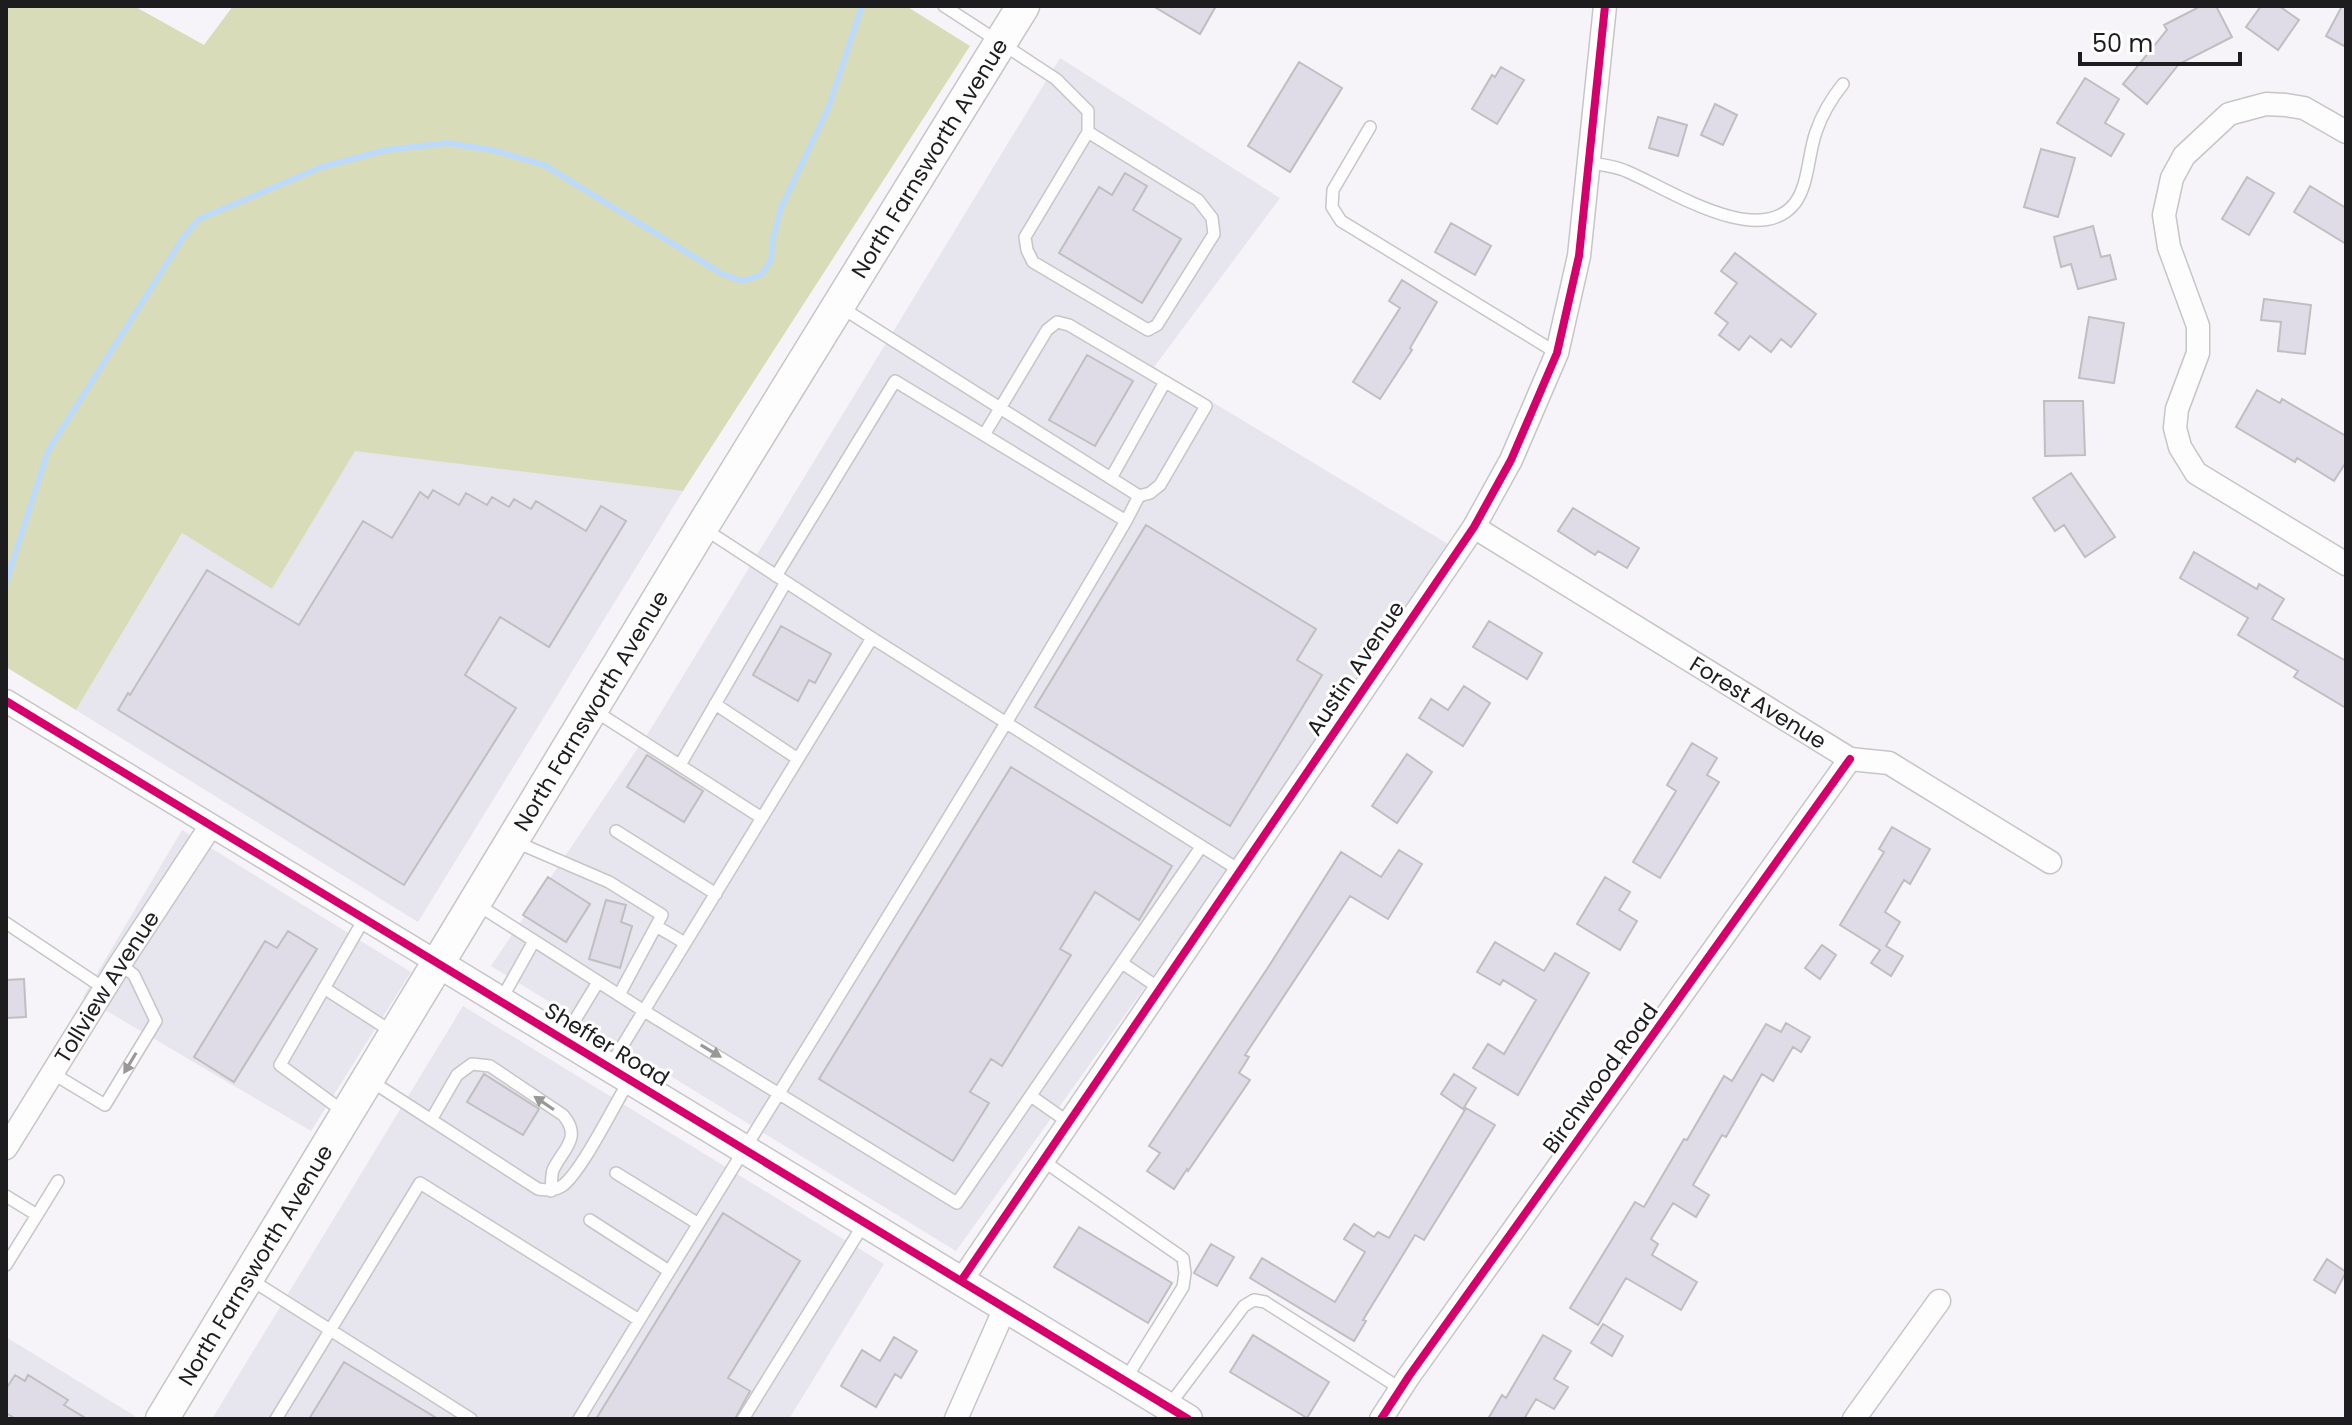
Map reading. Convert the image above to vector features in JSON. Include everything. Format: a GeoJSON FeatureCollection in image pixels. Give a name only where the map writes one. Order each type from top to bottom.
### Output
{"type":"FeatureCollection","features":[{"type":"Feature","properties":{"kind":"main road","name":"North Farnsworth Avenue"},"geometry":{"type":"LineString","coordinates":[[163,1419],[591,709],[1023,6]]}},
{"type":"Feature","properties":{"kind":"street","name":"Austin Avenue"},"geometry":{"type":"LineString","coordinates":[[961,1281],[1474,527],[1511,460],[1557,353],[1579,256],[1605,6]]}},
{"type":"Feature","properties":{"kind":"street"},"geometry":{"type":"LineString","coordinates":[[2346,132],[2304,108],[2286,105],[2266,104],[2229,114],[2184,156],[2172,178],[2164,215],[2169,247],[2198,326],[2198,353],[2177,409],[2175,428],[2180,447],[2196,473],[2346,564]]}},
{"type":"Feature","properties":{"kind":"street","name":"Forest Avenue"},"geometry":{"type":"LineString","coordinates":[[1474,527],[1850,759],[1889,763],[2050,862]]}},
{"type":"Feature","properties":{"kind":"street","name":"Sheffer Road"},"geometry":{"type":"LineString","coordinates":[[6,701],[1178,1413]]}},
{"type":"Feature","properties":{"kind":"street","name":"Birchwood Road"},"geometry":{"type":"LineString","coordinates":[[1381,1419],[1850,759]]}},
{"type":"Feature","properties":{"kind":"street","name":"Tollview Avenue"},"geometry":{"type":"LineString","coordinates":[[6,1148],[120,964],[210,827]]}},
{"type":"Feature","properties":{"kind":"street"},"geometry":{"type":"LineString","coordinates":[[1854,1419],[1939,1301]]}},
{"type":"Feature","properties":{"kind":"street"},"geometry":{"type":"LineString","coordinates":[[956,1419],[1005,1308]]}},
{"type":"Feature","properties":{"kind":"lane"},"geometry":{"type":"LineString","coordinates":[[944,6],[1056,79],[1088,111],[1088,132],[1025,237],[1027,250],[1033,262],[1148,330],[1157,325],[1214,234],[1212,218],[1198,200],[1088,132]]}},
{"type":"Feature","properties":{"kind":"lane"},"geometry":{"type":"LineString","coordinates":[[1591,163],[1622,169],[1720,213],[1755,222],[1777,217],[1794,203],[1802,187],[1816,132],[1828,103],[1843,84]]}},
{"type":"Feature","properties":{"kind":"lane"},"geometry":{"type":"LineString","coordinates":[[1370,127],[1333,190],[1332,207],[1341,221],[1557,353]]}},
{"type":"Feature","properties":{"kind":"lane"},"geometry":{"type":"LineString","coordinates":[[839,306],[1139,496]]}},
{"type":"Feature","properties":{"kind":"lane"},"geometry":{"type":"LineString","coordinates":[[579,1419],[743,1147],[1007,724],[1139,496],[1150,493],[1160,485],[1206,406],[1069,325],[1057,322],[1047,330],[984,435]]}},
{"type":"Feature","properties":{"kind":"lane"},"geometry":{"type":"LineString","coordinates":[[680,765],[781,579],[895,381],[1126,521]]}},
{"type":"Feature","properties":{"kind":"lane"},"geometry":{"type":"LineString","coordinates":[[1111,478],[1165,382]]}},
{"type":"Feature","properties":{"kind":"lane"},"geometry":{"type":"LineString","coordinates":[[702,527],[1239,870]]}},
{"type":"Feature","properties":{"kind":"lane"},"geometry":{"type":"LineString","coordinates":[[369,1079],[538,1189],[551,1191],[563,1185],[576,1172],[644,1011],[872,638]]}},
{"type":"Feature","properties":{"kind":"lane"},"geometry":{"type":"LineString","coordinates":[[715,704],[798,759]]}},
{"type":"Feature","properties":{"kind":"lane"},"geometry":{"type":"LineString","coordinates":[[591,709],[762,818]]}},
{"type":"Feature","properties":{"kind":"lane"},"geometry":{"type":"LineString","coordinates":[[616,831],[716,894]]}},
{"type":"Feature","properties":{"kind":"lane"},"geometry":{"type":"LineString","coordinates":[[513,840],[609,882],[662,915],[619,995]]}},
{"type":"Feature","properties":{"kind":"lane"},"geometry":{"type":"LineString","coordinates":[[475,902],[644,1011],[957,1203],[1201,847]]}},
{"type":"Feature","properties":{"kind":"lane"},"geometry":{"type":"LineString","coordinates":[[347,1115],[280,1065],[364,919]]}},
{"type":"Feature","properties":{"kind":"lane"},"geometry":{"type":"LineString","coordinates":[[6,923],[105,989]]}},
{"type":"Feature","properties":{"kind":"lane"},"geometry":{"type":"LineString","coordinates":[[656,926],[685,943]]}},
{"type":"Feature","properties":{"kind":"lane"},"geometry":{"type":"LineString","coordinates":[[501,1001],[534,941]]}},
{"type":"Feature","properties":{"kind":"lane"},"geometry":{"type":"LineString","coordinates":[[1122,963],[1159,988]]}},
{"type":"Feature","properties":{"kind":"lane"},"geometry":{"type":"LineString","coordinates":[[52,1073],[105,1105],[156,1021],[134,975],[120,964]]}},
{"type":"Feature","properties":{"kind":"lane"},"geometry":{"type":"LineString","coordinates":[[564,1039],[598,982]]}},
{"type":"Feature","properties":{"kind":"lane"},"geometry":{"type":"LineString","coordinates":[[324,988],[396,1035]]}},
{"type":"Feature","properties":{"kind":"lane"},"geometry":{"type":"LineString","coordinates":[[431,1120],[457,1075],[472,1064],[490,1066],[563,1115],[570,1123],[572,1133],[566,1152],[552,1172],[551,1191]]}},
{"type":"Feature","properties":{"kind":"lane"},"geometry":{"type":"LineString","coordinates":[[1031,1096],[1068,1122]]}},
{"type":"Feature","properties":{"kind":"lane"},"geometry":{"type":"LineString","coordinates":[[1042,1160],[1183,1258],[1183,1287],[1125,1380]]}},
{"type":"Feature","properties":{"kind":"lane"},"geometry":{"type":"LineString","coordinates":[[616,1173],[697,1223]]}},
{"type":"Feature","properties":{"kind":"lane"},"geometry":{"type":"LineString","coordinates":[[6,1265],[58,1181]]}},
{"type":"Feature","properties":{"kind":"lane"},"geometry":{"type":"LineString","coordinates":[[276,1419],[420,1183],[639,1320]]}},
{"type":"Feature","properties":{"kind":"lane"},"geometry":{"type":"LineString","coordinates":[[6,1196],[37,1215]]}},
{"type":"Feature","properties":{"kind":"lane"},"geometry":{"type":"LineString","coordinates":[[590,1220],[669,1271]]}},
{"type":"Feature","properties":{"kind":"lane"},"geometry":{"type":"LineString","coordinates":[[743,1419],[865,1222]]}},
{"type":"Feature","properties":{"kind":"lane"},"geometry":{"type":"LineString","coordinates":[[248,1278],[471,1419]]}},
{"type":"Feature","properties":{"kind":"lane"},"geometry":{"type":"LineString","coordinates":[[1178,1413],[1244,1306],[1254,1300],[1265,1302],[1401,1389]]}},
{"type":"Feature","properties":{"kind":"shaded area"},"geometry":{"type":"Polygon","coordinates":[[[1060,58],[1280,198],[1154,367],[1458,550],[956,1251],[491,966],[652,727],[1060,58]]]}},
{"type":"Feature","properties":{"kind":"shaded area"},"geometry":{"type":"Polygon","coordinates":[[[355,450],[683,491],[418,922],[76,710],[182,533],[272,589],[355,450]]]}},
{"type":"Feature","properties":{"kind":"shaded area"},"geometry":{"type":"Polygon","coordinates":[[[182,830],[411,972],[311,1131],[83,997],[182,830]]]}},
{"type":"Feature","properties":{"kind":"shaded area"},"geometry":{"type":"Polygon","coordinates":[[[463,1006],[884,1264],[789,1419],[212,1419],[463,1006]]]}},
{"type":"Feature","properties":{"kind":"shaded area"},"geometry":{"type":"Polygon","coordinates":[[[6,1337],[135,1416],[133,1419],[6,1419],[6,1337]]]}},
{"type":"Feature","properties":{"kind":"green space"},"geometry":{"type":"Polygon","coordinates":[[[6,6],[134,6],[204,45],[233,6],[906,6],[970,46],[683,491],[355,451],[272,589],[182,533],[76,710],[6,667],[6,6]]]}},
{"type":"Feature","properties":{"kind":"building"},"geometry":{"type":"Polygon","coordinates":[[[1153,6],[1216,6],[1200,34],[1153,6]]]}},
{"type":"Feature","properties":{"kind":"building"},"geometry":{"type":"Polygon","coordinates":[[[2201,6],[2216,6],[2232,37],[2179,64],[2147,104],[2123,84],[2167,30],[2164,25],[2201,6]]]}},
{"type":"Feature","properties":{"kind":"building"},"geometry":{"type":"Polygon","coordinates":[[[2261,6],[2279,6],[2299,20],[2278,50],[2246,27],[2261,6]]]}},
{"type":"Feature","properties":{"kind":"building"},"geometry":{"type":"Polygon","coordinates":[[[2342,6],[2346,6],[2346,47],[2326,36],[2342,6]]]}},
{"type":"Feature","properties":{"kind":"building"},"geometry":{"type":"Polygon","coordinates":[[[1299,62],[1342,88],[1290,172],[1248,146],[1299,62]]]}},
{"type":"Feature","properties":{"kind":"building"},"geometry":{"type":"Polygon","coordinates":[[[1501,67],[1524,80],[1497,124],[1472,109],[1492,75],[1495,77],[1501,67]]]}},
{"type":"Feature","properties":{"kind":"building"},"geometry":{"type":"Polygon","coordinates":[[[2085,78],[2119,99],[2105,123],[2124,134],[2111,156],[2057,123],[2085,78]]]}},
{"type":"Feature","properties":{"kind":"building"},"geometry":{"type":"Polygon","coordinates":[[[1715,104],[1737,115],[1723,145],[1701,135],[1715,104]]]}},
{"type":"Feature","properties":{"kind":"building"},"geometry":{"type":"Polygon","coordinates":[[[1658,117],[1687,125],[1678,156],[1649,148],[1658,117]]]}},
{"type":"Feature","properties":{"kind":"building"},"geometry":{"type":"Polygon","coordinates":[[[2041,149],[2075,158],[2058,217],[2024,207],[2041,149]]]}},
{"type":"Feature","properties":{"kind":"building"},"geometry":{"type":"Polygon","coordinates":[[[1125,173],[1147,186],[1133,210],[1181,239],[1142,303],[1059,253],[1099,187],[1112,195],[1125,173]]]}},
{"type":"Feature","properties":{"kind":"building"},"geometry":{"type":"Polygon","coordinates":[[[2247,177],[2274,193],[2249,235],[2222,219],[2247,177]]]}},
{"type":"Feature","properties":{"kind":"building"},"geometry":{"type":"Polygon","coordinates":[[[2310,186],[2346,208],[2346,244],[2294,212],[2310,186]]]}},
{"type":"Feature","properties":{"kind":"building"},"geometry":{"type":"Polygon","coordinates":[[[1451,223],[1491,246],[1475,275],[1435,252],[1451,223]]]}},
{"type":"Feature","properties":{"kind":"building"},"geometry":{"type":"Polygon","coordinates":[[[2093,226],[2101,257],[2110,255],[2116,279],[2078,289],[2071,264],[2061,267],[2054,237],[2093,226]]]}},
{"type":"Feature","properties":{"kind":"building"},"geometry":{"type":"Polygon","coordinates":[[[1735,253],[1816,314],[1791,347],[1781,339],[1771,352],[1750,336],[1739,350],[1719,335],[1728,323],[1715,313],[1737,283],[1721,271],[1735,253]]]}},
{"type":"Feature","properties":{"kind":"building"},"geometry":{"type":"Polygon","coordinates":[[[1402,280],[1437,302],[1410,348],[1412,350],[1380,399],[1353,382],[1400,308],[1389,301],[1402,280]]]}},
{"type":"Feature","properties":{"kind":"building"},"geometry":{"type":"Polygon","coordinates":[[[2264,299],[2311,305],[2305,354],[2278,351],[2281,322],[2261,320],[2264,299]]]}},
{"type":"Feature","properties":{"kind":"building"},"geometry":{"type":"Polygon","coordinates":[[[2089,317],[2124,323],[2114,383],[2079,378],[2089,317]]]}},
{"type":"Feature","properties":{"kind":"building"},"geometry":{"type":"Polygon","coordinates":[[[1087,355],[1133,381],[1095,446],[1049,420],[1087,355]]]}},
{"type":"Feature","properties":{"kind":"building"},"geometry":{"type":"Polygon","coordinates":[[[2257,390],[2280,403],[2282,399],[2346,436],[2346,462],[2334,481],[2236,427],[2257,390]]]}},
{"type":"Feature","properties":{"kind":"building"},"geometry":{"type":"Polygon","coordinates":[[[2044,401],[2083,401],[2085,455],[2045,456],[2044,401]]]}},
{"type":"Feature","properties":{"kind":"building"},"geometry":{"type":"Polygon","coordinates":[[[2071,473],[2115,537],[2085,557],[2064,525],[2055,531],[2033,498],[2071,473]]]}},
{"type":"Feature","properties":{"kind":"building"},"geometry":{"type":"Polygon","coordinates":[[[433,490],[459,505],[466,493],[487,505],[492,497],[509,507],[514,499],[531,509],[536,501],[586,531],[601,506],[626,521],[549,647],[500,617],[465,675],[516,708],[404,885],[118,710],[207,570],[299,625],[363,521],[392,538],[420,492],[428,498],[433,490]]]}},
{"type":"Feature","properties":{"kind":"building"},"geometry":{"type":"Polygon","coordinates":[[[1573,508],[1639,548],[1627,568],[1598,551],[1595,555],[1558,531],[1573,508]]]}},
{"type":"Feature","properties":{"kind":"building"},"geometry":{"type":"Polygon","coordinates":[[[1146,525],[1316,629],[1297,660],[1322,675],[1230,826],[1035,707],[1146,525]]]}},
{"type":"Feature","properties":{"kind":"building"},"geometry":{"type":"Polygon","coordinates":[[[2194,552],[2257,589],[2259,584],[2284,599],[2272,619],[2346,661],[2346,708],[2294,677],[2298,671],[2238,635],[2248,618],[2180,578],[2194,552]]]}},
{"type":"Feature","properties":{"kind":"building"},"geometry":{"type":"Polygon","coordinates":[[[1489,621],[1542,653],[1527,679],[1473,647],[1489,621]]]}},
{"type":"Feature","properties":{"kind":"building"},"geometry":{"type":"Polygon","coordinates":[[[781,626],[831,654],[815,683],[809,680],[798,701],[753,675],[781,626]]]}},
{"type":"Feature","properties":{"kind":"building"},"geometry":{"type":"Polygon","coordinates":[[[1464,686],[1490,703],[1463,746],[1419,718],[1431,699],[1448,710],[1464,686]]]}},
{"type":"Feature","properties":{"kind":"building"},"geometry":{"type":"Polygon","coordinates":[[[1692,743],[1717,758],[1707,775],[1719,782],[1660,878],[1633,862],[1676,791],[1667,785],[1692,743]]]}},
{"type":"Feature","properties":{"kind":"building"},"geometry":{"type":"Polygon","coordinates":[[[1407,754],[1432,772],[1397,823],[1372,806],[1407,754]]]}},
{"type":"Feature","properties":{"kind":"building"},"geometry":{"type":"Polygon","coordinates":[[[647,755],[703,791],[684,822],[627,787],[647,755]]]}},
{"type":"Feature","properties":{"kind":"building"},"geometry":{"type":"Polygon","coordinates":[[[1011,767],[1172,866],[1139,920],[1095,892],[1060,949],[1071,955],[1002,1066],[991,1059],[970,1092],[989,1103],[953,1161],[819,1079],[1011,767]]]}},
{"type":"Feature","properties":{"kind":"building"},"geometry":{"type":"Polygon","coordinates":[[[1892,827],[1930,849],[1910,884],[1904,880],[1885,912],[1900,922],[1886,946],[1903,956],[1891,976],[1871,963],[1880,950],[1840,925],[1884,852],[1879,849],[1892,827]]]}},
{"type":"Feature","properties":{"kind":"building"},"geometry":{"type":"Polygon","coordinates":[[[1399,850],[1422,864],[1388,919],[1350,896],[1245,1055],[1249,1057],[1239,1073],[1250,1080],[1188,1171],[1174,1189],[1147,1171],[1160,1153],[1149,1146],[1341,852],[1381,877],[1399,850]]]}},
{"type":"Feature","properties":{"kind":"building"},"geometry":{"type":"Polygon","coordinates":[[[548,877],[590,904],[566,942],[523,915],[548,877]]]}},
{"type":"Feature","properties":{"kind":"building"},"geometry":{"type":"Polygon","coordinates":[[[1605,877],[1630,892],[1619,910],[1637,921],[1620,950],[1577,924],[1605,877]]]}},
{"type":"Feature","properties":{"kind":"building"},"geometry":{"type":"Polygon","coordinates":[[[606,900],[626,905],[621,922],[632,926],[620,968],[589,959],[606,900]]]}},
{"type":"Feature","properties":{"kind":"building"},"geometry":{"type":"Polygon","coordinates":[[[288,931],[317,949],[234,1082],[194,1057],[265,941],[277,948],[288,931]]]}},
{"type":"Feature","properties":{"kind":"building"},"geometry":{"type":"Polygon","coordinates":[[[1495,942],[1544,971],[1555,953],[1589,973],[1518,1095],[1473,1068],[1488,1044],[1504,1054],[1536,1000],[1503,980],[1500,985],[1477,972],[1495,942]]]}},
{"type":"Feature","properties":{"kind":"building"},"geometry":{"type":"Polygon","coordinates":[[[1822,945],[1836,955],[1820,979],[1805,968],[1822,945]]]}},
{"type":"Feature","properties":{"kind":"building"},"geometry":{"type":"Polygon","coordinates":[[[24,979],[26,1017],[6,1018],[6,980],[24,979]]]}},
{"type":"Feature","properties":{"kind":"building"},"geometry":{"type":"Polygon","coordinates":[[[1786,1023],[1810,1037],[1801,1052],[1793,1047],[1773,1081],[1762,1074],[1726,1137],[1722,1135],[1693,1185],[1709,1195],[1696,1217],[1673,1203],[1651,1239],[1658,1244],[1652,1255],[1697,1282],[1681,1310],[1626,1278],[1598,1325],[1570,1308],[1635,1202],[1644,1207],[1724,1076],[1732,1081],[1766,1024],[1781,1032],[1786,1023]]]}},
{"type":"Feature","properties":{"kind":"building"},"geometry":{"type":"Polygon","coordinates":[[[484,1074],[539,1109],[523,1135],[467,1102],[484,1074]]]}},
{"type":"Feature","properties":{"kind":"building"},"geometry":{"type":"Polygon","coordinates":[[[1454,1074],[1476,1088],[1463,1109],[1441,1094],[1454,1074]]]}},
{"type":"Feature","properties":{"kind":"building"},"geometry":{"type":"Polygon","coordinates":[[[1466,1108],[1495,1125],[1424,1240],[1415,1235],[1363,1320],[1366,1321],[1354,1341],[1250,1278],[1262,1258],[1335,1302],[1365,1252],[1344,1239],[1354,1224],[1374,1237],[1378,1232],[1389,1238],[1466,1108]]]}},
{"type":"Feature","properties":{"kind":"building"},"geometry":{"type":"Polygon","coordinates":[[[723,1213],[800,1261],[728,1378],[750,1391],[735,1419],[596,1419],[723,1213]]]}},
{"type":"Feature","properties":{"kind":"building"},"geometry":{"type":"Polygon","coordinates":[[[1079,1227],[1172,1283],[1148,1323],[1054,1267],[1079,1227]]]}},
{"type":"Feature","properties":{"kind":"building"},"geometry":{"type":"Polygon","coordinates":[[[1211,1244],[1234,1257],[1217,1286],[1194,1273],[1211,1244]]]}},
{"type":"Feature","properties":{"kind":"building"},"geometry":{"type":"Polygon","coordinates":[[[2327,1259],[2346,1272],[2335,1293],[2314,1280],[2327,1259]]]}},
{"type":"Feature","properties":{"kind":"building"},"geometry":{"type":"Polygon","coordinates":[[[1603,1324],[1623,1336],[1612,1356],[1591,1343],[1603,1324]]]}},
{"type":"Feature","properties":{"kind":"building"},"geometry":{"type":"Polygon","coordinates":[[[1253,1335],[1329,1382],[1307,1418],[1230,1372],[1253,1335]]]}},
{"type":"Feature","properties":{"kind":"building"},"geometry":{"type":"Polygon","coordinates":[[[1543,1335],[1571,1351],[1554,1379],[1568,1387],[1554,1409],[1536,1399],[1524,1419],[1488,1419],[1502,1395],[1506,1398],[1543,1335]]]}},
{"type":"Feature","properties":{"kind":"building"},"geometry":{"type":"Polygon","coordinates":[[[894,1337],[917,1351],[901,1378],[895,1374],[876,1407],[841,1386],[862,1350],[880,1361],[894,1337]]]}},
{"type":"Feature","properties":{"kind":"building"},"geometry":{"type":"Polygon","coordinates":[[[344,1362],[438,1419],[309,1419],[344,1362]]]}},
{"type":"Feature","properties":{"kind":"building"},"geometry":{"type":"Polygon","coordinates":[[[15,1375],[25,1381],[28,1375],[68,1400],[64,1405],[87,1419],[16,1419],[6,1413],[6,1389],[15,1375]]]}},
{"type":"Feature","properties":{"kind":"waterway"},"geometry":{"type":"LineString","coordinates":[[6,583],[48,451],[183,238],[199,219],[322,167],[386,150],[447,143],[492,150],[544,165],[722,274],[742,281],[761,275],[771,261],[781,208],[828,109],[862,6]]}},
{"type":"Feature","properties":{"kind":"cycle path"},"geometry":{"type":"LineString","coordinates":[[961,1281],[1474,527],[1511,460],[1557,353],[1579,256],[1605,6]]}},
{"type":"Feature","properties":{"kind":"cycle path"},"geometry":{"type":"LineString","coordinates":[[6,701],[1188,1419]]}},
{"type":"Feature","properties":{"kind":"cycle path"},"geometry":{"type":"LineString","coordinates":[[1381,1419],[1850,759]]}}]}
